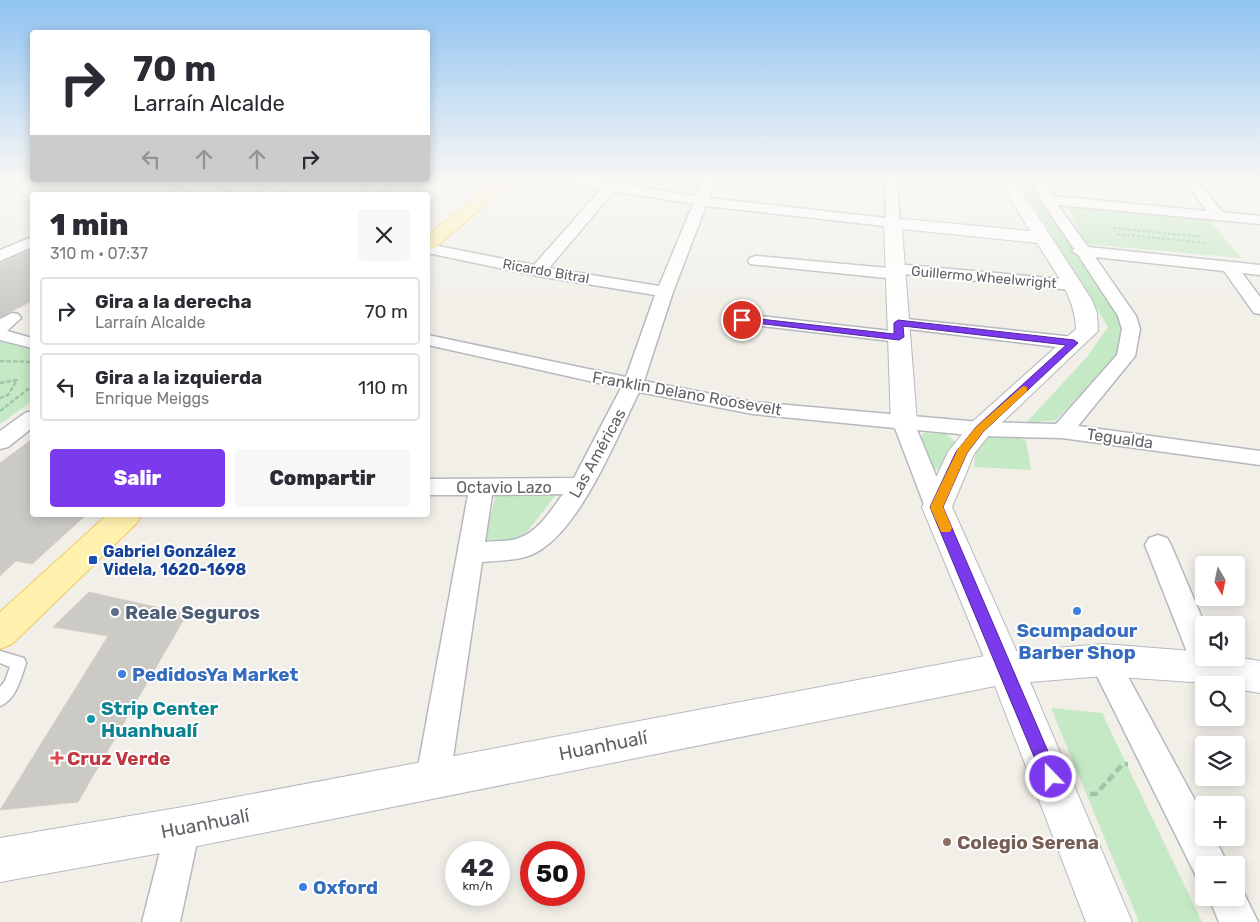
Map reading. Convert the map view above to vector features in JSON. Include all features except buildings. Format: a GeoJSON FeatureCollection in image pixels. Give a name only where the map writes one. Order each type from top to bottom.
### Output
{"type":"FeatureCollection","features":[{"type":"Feature","properties":{"kind":"main road"},"geometry":{"type":"LineString","coordinates":[[430,242],[452,224]]}},
{"type":"Feature","properties":{"kind":"main road"},"geometry":{"type":"LineString","coordinates":[[0,634],[124,517]]}},
{"type":"Feature","properties":{"kind":"street"},"geometry":{"type":"LineString","coordinates":[[538,270],[577,224]]}},
{"type":"Feature","properties":{"kind":"street","name":"Las Américas"},"geometry":{"type":"LineString","coordinates":[[471,553],[522,548],[536,541],[552,527],[581,486],[633,385],[691,224]]}},
{"type":"Feature","properties":{"kind":"street"},"geometry":{"type":"LineString","coordinates":[[893,224],[904,423],[936,507],[1006,668],[1109,922]]}},
{"type":"Feature","properties":{"kind":"street"},"geometry":{"type":"LineString","coordinates":[[903,224],[1042,238]]}},
{"type":"Feature","properties":{"kind":"street"},"geometry":{"type":"LineString","coordinates":[[936,507],[962,452],[980,429],[1087,331],[1086,313],[1082,300],[1033,224]]}},
{"type":"Feature","properties":{"kind":"street"},"geometry":{"type":"LineString","coordinates":[[1062,431],[1115,372],[1126,356],[1131,341],[1131,329],[1127,316],[1063,224]]}},
{"type":"Feature","properties":{"kind":"street"},"geometry":{"type":"LineString","coordinates":[[0,256],[30,243]]}},
{"type":"Feature","properties":{"kind":"street","name":"Ricardo Bitral"},"geometry":{"type":"LineString","coordinates":[[430,248],[538,270],[665,292]]}},
{"type":"Feature","properties":{"kind":"street"},"geometry":{"type":"LineString","coordinates":[[1080,251],[1260,270]]}},
{"type":"Feature","properties":{"kind":"street","name":"Guillermo Wheelwright"},"geometry":{"type":"LineString","coordinates":[[756,261],[1072,285]]}},
{"type":"Feature","properties":{"kind":"street"},"geometry":{"type":"LineString","coordinates":[[1221,266],[1260,310]]}},
{"type":"Feature","properties":{"kind":"street"},"geometry":{"type":"LineString","coordinates":[[742,320],[1074,343]]}},
{"type":"Feature","properties":{"kind":"street"},"geometry":{"type":"LineString","coordinates":[[0,335],[30,342]]}},
{"type":"Feature","properties":{"kind":"street","name":"Franklin Delano Roosevelt"},"geometry":{"type":"LineString","coordinates":[[430,340],[633,385],[754,408],[980,429]]}},
{"type":"Feature","properties":{"kind":"street"},"geometry":{"type":"LineString","coordinates":[[0,442],[30,420]]}},
{"type":"Feature","properties":{"kind":"street","name":"Tegualda"},"geometry":{"type":"LineString","coordinates":[[980,429],[1062,431],[1260,458]]}},
{"type":"Feature","properties":{"kind":"street","name":"Octavio Lazo"},"geometry":{"type":"LineString","coordinates":[[430,487],[581,486]]}},
{"type":"Feature","properties":{"kind":"street"},"geometry":{"type":"LineString","coordinates":[[433,778],[481,487]]}},
{"type":"Feature","properties":{"kind":"street"},"geometry":{"type":"LineString","coordinates":[[1158,546],[1195,637]]}},
{"type":"Feature","properties":{"kind":"street"},"geometry":{"type":"LineString","coordinates":[[1104,660],[1205,856]]}},
{"type":"Feature","properties":{"kind":"street","name":"Huanhualí"},"geometry":{"type":"LineString","coordinates":[[0,860],[183,828],[1006,668],[1104,660],[1195,661]]}},
{"type":"Feature","properties":{"kind":"street","name":"Huanhualí"},"geometry":{"type":"LineString","coordinates":[[1222,666],[1260,677]]}},
{"type":"Feature","properties":{"kind":"street"},"geometry":{"type":"LineString","coordinates":[[161,922],[183,828]]}},
{"type":"Feature","properties":{"kind":"street"},"geometry":{"type":"LineString","coordinates":[[1230,906],[1239,922]]}},
{"type":"Feature","properties":{"kind":"lane"},"geometry":{"type":"LineString","coordinates":[[0,656],[19,663],[11,685],[0,699]]}},
{"type":"Feature","properties":{"kind":"path"},"geometry":{"type":"LineString","coordinates":[[1110,224],[1127,256]]}},
{"type":"Feature","properties":{"kind":"path"},"geometry":{"type":"LineString","coordinates":[[1191,224],[1207,242],[1221,266]]}},
{"type":"Feature","properties":{"kind":"path"},"geometry":{"type":"LineString","coordinates":[[1113,228],[1203,237]]}},
{"type":"Feature","properties":{"kind":"path"},"geometry":{"type":"LineString","coordinates":[[1117,234],[1207,242]]}},
{"type":"Feature","properties":{"kind":"path"},"geometry":{"type":"LineString","coordinates":[[0,361],[30,362]]}},
{"type":"Feature","properties":{"kind":"path"},"geometry":{"type":"LineString","coordinates":[[0,383],[17,380],[8,395],[0,398]]}},
{"type":"Feature","properties":{"kind":"path"},"geometry":{"type":"LineString","coordinates":[[0,411],[30,388]]}},
{"type":"Feature","properties":{"kind":"path"},"geometry":{"type":"LineString","coordinates":[[1058,795],[1096,794],[1122,764],[1156,761]]}},
{"type":"Feature","properties":{"kind":"green space"},"geometry":{"type":"Polygon","coordinates":[[[1045,224],[1058,224],[1117,315],[1122,334],[1116,357],[1056,420],[1026,423],[1087,357],[1108,327],[1045,224]]]}},
{"type":"Feature","properties":{"kind":"green space"},"geometry":{"type":"Polygon","coordinates":[[[1076,224],[1213,224],[1241,258],[1086,244],[1076,224]]]}},
{"type":"Feature","properties":{"kind":"green space"},"geometry":{"type":"Polygon","coordinates":[[[0,342],[30,349],[30,402],[0,424],[0,342]]]}},
{"type":"Feature","properties":{"kind":"green space"},"geometry":{"type":"Polygon","coordinates":[[[924,433],[946,434],[959,445],[942,469],[934,469],[916,441],[924,433]]]}},
{"type":"Feature","properties":{"kind":"green space"},"geometry":{"type":"Polygon","coordinates":[[[989,436],[1017,437],[1026,441],[1031,470],[974,467],[976,450],[989,436]]]}},
{"type":"Feature","properties":{"kind":"green space"},"geometry":{"type":"Polygon","coordinates":[[[497,491],[559,491],[520,541],[483,544],[497,491]]]}},
{"type":"Feature","properties":{"kind":"green space"},"geometry":{"type":"Polygon","coordinates":[[[1051,708],[1102,713],[1202,922],[1139,922],[1051,708]]]}},
{"type":"Feature","properties":{"kind":"slow traffic"},"geometry":{"type":"LineString","coordinates":[[946,528],[936,507],[953,476],[962,452],[980,429],[1023,389]]}},
{"type":"Feature","properties":{"kind":"place","name":"Gabriel González Videla, 1620-1698"},"geometry":{"type":"Point","coordinates":[93,560]}},
{"type":"Feature","properties":{"kind":"place","name":"Scumpadour Barber Shop"},"geometry":{"type":"Point","coordinates":[1077,611]}},
{"type":"Feature","properties":{"kind":"place","name":"Reale Seguros"},"geometry":{"type":"Point","coordinates":[115,612]}},
{"type":"Feature","properties":{"kind":"place","name":"PedidosYa Market"},"geometry":{"type":"Point","coordinates":[122,674]}},
{"type":"Feature","properties":{"kind":"place","name":"Strip Center Huanhualí"},"geometry":{"type":"Point","coordinates":[91,719]}},
{"type":"Feature","properties":{"kind":"place","name":"Cruz Verde"},"geometry":{"type":"Point","coordinates":[57,758]}},
{"type":"Feature","properties":{"kind":"place","name":"Colegio Serena"},"geometry":{"type":"Point","coordinates":[947,842]}},
{"type":"Feature","properties":{"kind":"place","name":"Oxford"},"geometry":{"type":"Point","coordinates":[303,887]}},
{"type":"Feature","properties":{"kind":"route"},"geometry":{"type":"LineString","coordinates":[[742,320],[899,337],[898,323],[1074,343],[980,429],[962,452],[953,476],[936,507],[1051,777]]}}]}
